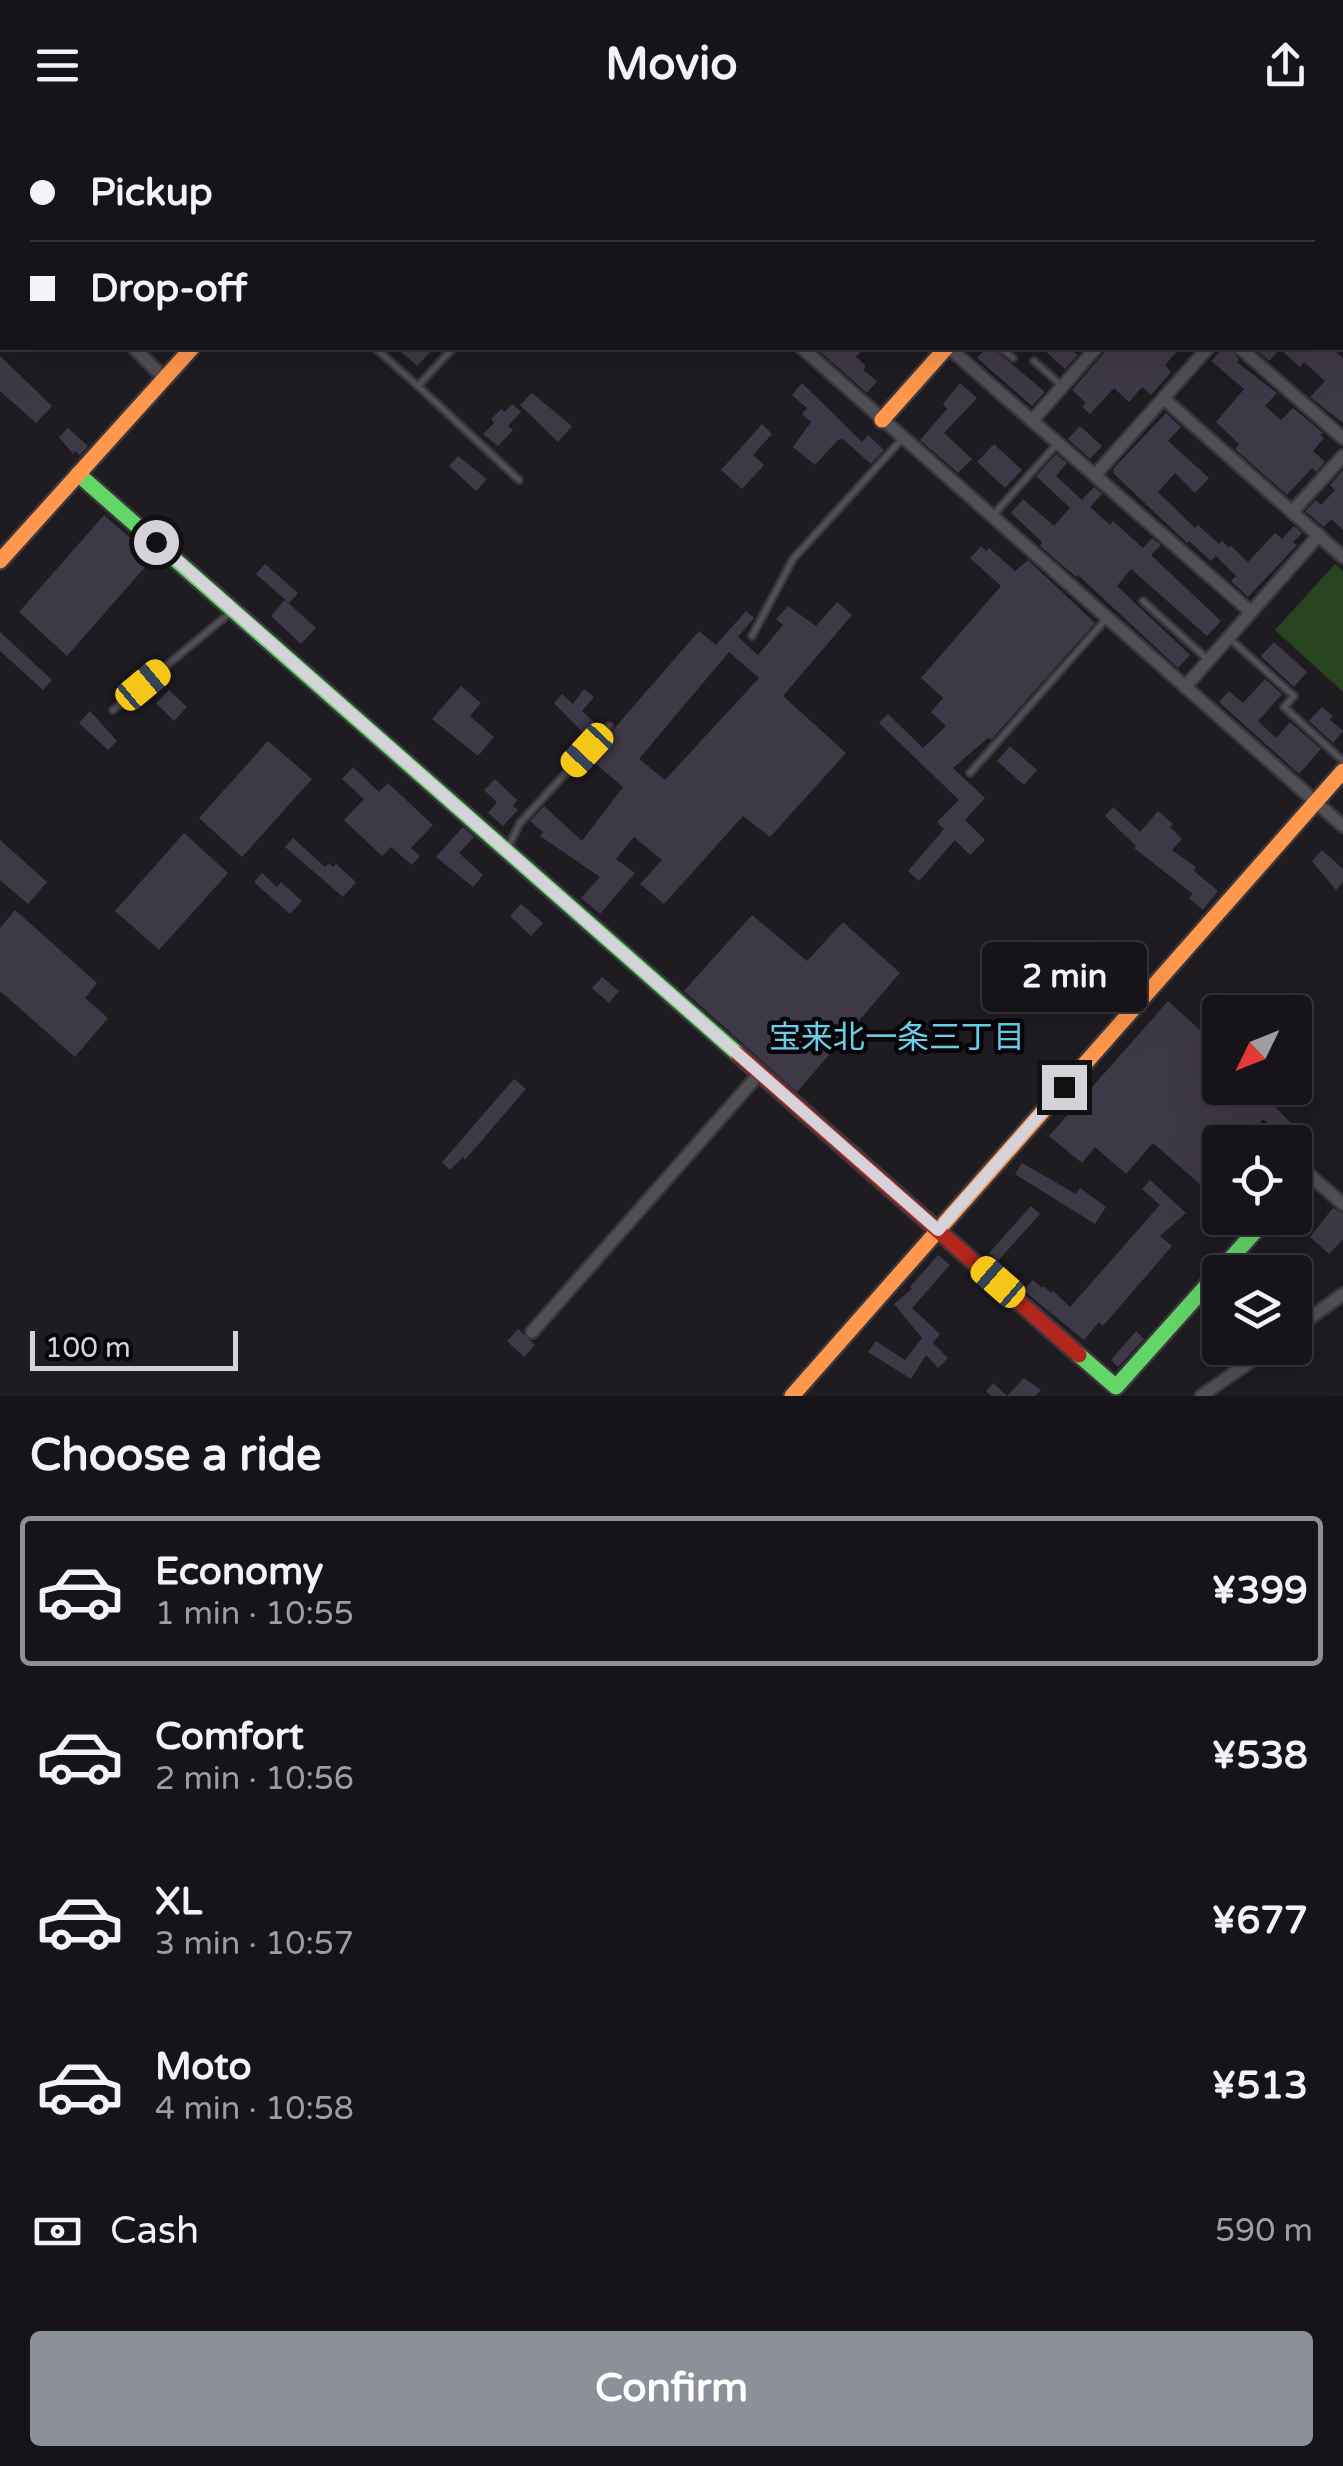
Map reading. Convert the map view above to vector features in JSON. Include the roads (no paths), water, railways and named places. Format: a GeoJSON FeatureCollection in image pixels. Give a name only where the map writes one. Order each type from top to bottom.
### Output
{"type":"FeatureCollection","features":[{"type":"Feature","properties":{"kind":"street"},"geometry":{"type":"LineString","coordinates":[[136,350],[164,378]]}},
{"type":"Feature","properties":{"kind":"street"},"geometry":{"type":"LineString","coordinates":[[0,561],[190,350]]}},
{"type":"Feature","properties":{"kind":"street"},"geometry":{"type":"LineString","coordinates":[[806,350],[1343,826]]}},
{"type":"Feature","properties":{"kind":"street"},"geometry":{"type":"LineString","coordinates":[[882,420],[946,350]]}},
{"type":"Feature","properties":{"kind":"street"},"geometry":{"type":"LineString","coordinates":[[950,350],[1250,612]]}},
{"type":"Feature","properties":{"kind":"street"},"geometry":{"type":"LineString","coordinates":[[1032,420],[1088,350]]}},
{"type":"Feature","properties":{"kind":"street"},"geometry":{"type":"LineString","coordinates":[[1095,475],[1206,350]]}},
{"type":"Feature","properties":{"kind":"street"},"geometry":{"type":"LineString","coordinates":[[1242,350],[1343,438]]}},
{"type":"Feature","properties":{"kind":"street"},"geometry":{"type":"LineString","coordinates":[[1164,398],[1343,557]]}},
{"type":"Feature","properties":{"kind":"street"},"geometry":{"type":"LineString","coordinates":[[1292,512],[1343,456]]}},
{"type":"Feature","properties":{"kind":"street"},"geometry":{"type":"LineString","coordinates":[[78,474],[1121,1392],[1252,1235]]}},
{"type":"Feature","properties":{"kind":"street"},"geometry":{"type":"LineString","coordinates":[[1185,687],[1318,536]]}},
{"type":"Feature","properties":{"kind":"street"},"geometry":{"type":"LineString","coordinates":[[792,1396],[1343,771]]}},
{"type":"Feature","properties":{"kind":"street"},"geometry":{"type":"LineString","coordinates":[[532,1332],[760,1073]]}},
{"type":"Feature","properties":{"kind":"street"},"geometry":{"type":"LineString","coordinates":[[1312,1177],[1343,1204]]}},
{"type":"Feature","properties":{"kind":"street"},"geometry":{"type":"LineString","coordinates":[[1312,1317],[1343,1294]]}},
{"type":"Feature","properties":{"kind":"street"},"geometry":{"type":"LineString","coordinates":[[1201,1396],[1246,1365]]}},
{"type":"Feature","properties":{"kind":"lane"},"geometry":{"type":"LineString","coordinates":[[377,350],[519,480]]}},
{"type":"Feature","properties":{"kind":"lane"},"geometry":{"type":"LineString","coordinates":[[418,386],[451,350]]}},
{"type":"Feature","properties":{"kind":"lane"},"geometry":{"type":"LineString","coordinates":[[1003,350],[1013,358]]}},
{"type":"Feature","properties":{"kind":"lane"},"geometry":{"type":"LineString","coordinates":[[1034,361],[1062,386]]}},
{"type":"Feature","properties":{"kind":"lane"},"geometry":{"type":"LineString","coordinates":[[752,636],[793,560],[902,438]]}},
{"type":"Feature","properties":{"kind":"lane"},"geometry":{"type":"LineString","coordinates":[[992,516],[1058,443]]}},
{"type":"Feature","properties":{"kind":"lane"},"geometry":{"type":"LineString","coordinates":[[1143,601],[1208,660]]}},
{"type":"Feature","properties":{"kind":"lane"},"geometry":{"type":"LineString","coordinates":[[114,710],[233,610]]}},
{"type":"Feature","properties":{"kind":"lane"},"geometry":{"type":"LineString","coordinates":[[970,773],[1108,618]]}},
{"type":"Feature","properties":{"kind":"lane"},"geometry":{"type":"LineString","coordinates":[[1229,638],[1294,696],[1284,707],[1343,761]]}},
{"type":"Feature","properties":{"kind":"lane"},"geometry":{"type":"LineString","coordinates":[[506,850],[520,823],[609,726]]}},
{"type":"Feature","properties":{"kind":"district","name":"宝来北一条三丁目"},"geometry":{"type":"Point","coordinates":[897,1037]}}]}
